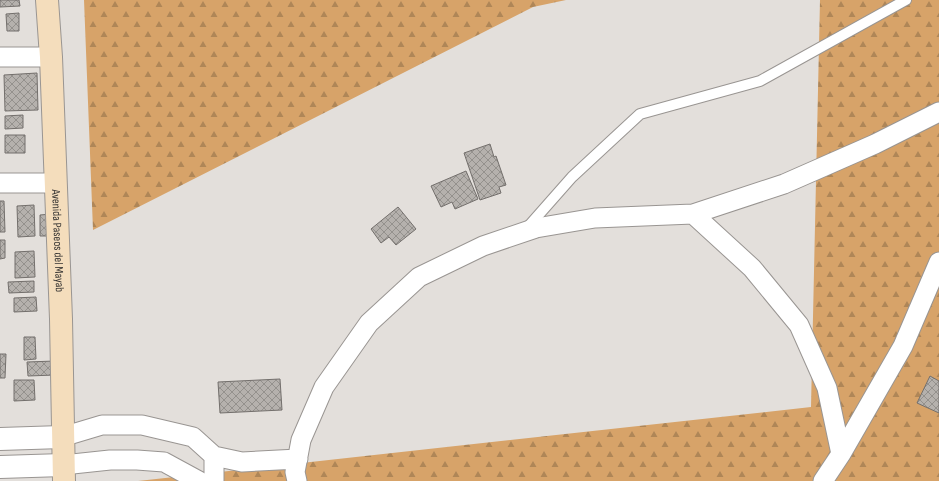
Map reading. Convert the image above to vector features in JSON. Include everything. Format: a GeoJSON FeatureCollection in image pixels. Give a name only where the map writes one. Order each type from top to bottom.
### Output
{"type":"FeatureCollection","features":[{"type":"Feature","properties":{"kind":"main road","name":"Avenida Paseos del Mayab"},"geometry":{"type":"LineString","coordinates":[[47,0],[51,57],[61,319],[63,473]]}},
{"type":"Feature","properties":{"kind":"street"},"geometry":{"type":"LineString","coordinates":[[0,57],[51,57]]}},
{"type":"Feature","properties":{"kind":"street"},"geometry":{"type":"LineString","coordinates":[[297,481],[296,472],[301,440],[324,387],[369,322],[419,277],[483,246],[536,228],[595,218],[693,214],[784,184],[875,144],[939,112]]}},
{"type":"Feature","properties":{"kind":"street"},"geometry":{"type":"LineString","coordinates":[[0,183],[56,183]]}},
{"type":"Feature","properties":{"kind":"street"},"geometry":{"type":"LineString","coordinates":[[693,214],[752,268],[799,325],[827,388],[841,454]]}},
{"type":"Feature","properties":{"kind":"street"},"geometry":{"type":"LineString","coordinates":[[823,481],[841,454],[903,346],[939,262]]}},
{"type":"Feature","properties":{"kind":"street"},"geometry":{"type":"LineString","coordinates":[[0,439],[62,437],[102,425],[142,425],[193,437],[214,456],[242,462],[298,459]]}},
{"type":"Feature","properties":{"kind":"street"},"geometry":{"type":"LineString","coordinates":[[214,456],[214,481]]}},
{"type":"Feature","properties":{"kind":"street"},"geometry":{"type":"LineString","coordinates":[[0,467],[63,473],[110,460],[137,460],[164,462],[199,481]]}},
{"type":"Feature","properties":{"kind":"lane"},"geometry":{"type":"LineString","coordinates":[[523,232],[572,177],[640,114],[760,81],[906,0]]}},
{"type":"Feature","properties":{"kind":"green space"},"geometry":{"type":"Polygon","coordinates":[[[84,0],[566,0],[533,7],[93,230],[84,0]]]}},
{"type":"Feature","properties":{"kind":"green space"},"geometry":{"type":"Polygon","coordinates":[[[820,0],[939,0],[939,481],[138,481],[811,407],[820,0]]]}},
{"type":"Feature","properties":{"kind":"building"},"geometry":{"type":"Polygon","coordinates":[[[0,0],[19,0],[20,6],[0,7],[0,0]]]}},
{"type":"Feature","properties":{"kind":"building"},"geometry":{"type":"Polygon","coordinates":[[[19,13],[19,31],[7,31],[6,14],[19,13]]]}},
{"type":"Feature","properties":{"kind":"building"},"geometry":{"type":"Polygon","coordinates":[[[37,73],[38,110],[5,111],[4,75],[37,73]]]}},
{"type":"Feature","properties":{"kind":"building"},"geometry":{"type":"Polygon","coordinates":[[[23,115],[23,128],[5,129],[5,116],[23,115]]]}},
{"type":"Feature","properties":{"kind":"building"},"geometry":{"type":"Polygon","coordinates":[[[5,135],[25,135],[25,153],[5,153],[5,135]]]}},
{"type":"Feature","properties":{"kind":"building"},"geometry":{"type":"Polygon","coordinates":[[[490,144],[494,157],[496,156],[506,185],[499,187],[501,193],[480,200],[464,153],[490,144]]]}},
{"type":"Feature","properties":{"kind":"building"},"geometry":{"type":"Polygon","coordinates":[[[466,171],[478,199],[455,209],[452,202],[441,207],[431,186],[466,171]]]}},
{"type":"Feature","properties":{"kind":"building"},"geometry":{"type":"Polygon","coordinates":[[[0,201],[4,201],[5,232],[0,232],[0,201]]]}},
{"type":"Feature","properties":{"kind":"building"},"geometry":{"type":"Polygon","coordinates":[[[34,205],[35,236],[18,237],[17,206],[34,205]]]}},
{"type":"Feature","properties":{"kind":"building"},"geometry":{"type":"Polygon","coordinates":[[[398,207],[416,229],[396,245],[389,237],[381,243],[371,229],[398,207]]]}},
{"type":"Feature","properties":{"kind":"building"},"geometry":{"type":"Polygon","coordinates":[[[51,214],[52,236],[40,236],[40,215],[51,214]]]}},
{"type":"Feature","properties":{"kind":"building"},"geometry":{"type":"Polygon","coordinates":[[[0,240],[5,240],[5,258],[0,259],[0,240]]]}},
{"type":"Feature","properties":{"kind":"building"},"geometry":{"type":"Polygon","coordinates":[[[34,251],[35,277],[15,278],[15,252],[34,251]]]}},
{"type":"Feature","properties":{"kind":"building"},"geometry":{"type":"Polygon","coordinates":[[[34,281],[34,292],[9,293],[8,282],[34,281]]]}},
{"type":"Feature","properties":{"kind":"building"},"geometry":{"type":"Polygon","coordinates":[[[36,297],[37,311],[14,312],[14,298],[36,297]]]}},
{"type":"Feature","properties":{"kind":"building"},"geometry":{"type":"Polygon","coordinates":[[[24,337],[35,337],[36,359],[24,360],[24,337]]]}},
{"type":"Feature","properties":{"kind":"building"},"geometry":{"type":"Polygon","coordinates":[[[0,354],[6,354],[5,378],[0,378],[0,354]]]}},
{"type":"Feature","properties":{"kind":"building"},"geometry":{"type":"Polygon","coordinates":[[[55,361],[55,375],[28,376],[27,362],[55,361]]]}},
{"type":"Feature","properties":{"kind":"building"},"geometry":{"type":"Polygon","coordinates":[[[930,376],[939,381],[939,413],[917,403],[930,376]]]}},
{"type":"Feature","properties":{"kind":"building"},"geometry":{"type":"Polygon","coordinates":[[[280,379],[282,410],[220,413],[218,382],[280,379]]]}},
{"type":"Feature","properties":{"kind":"building"},"geometry":{"type":"Polygon","coordinates":[[[14,380],[34,380],[35,400],[14,401],[14,380]]]}}]}
